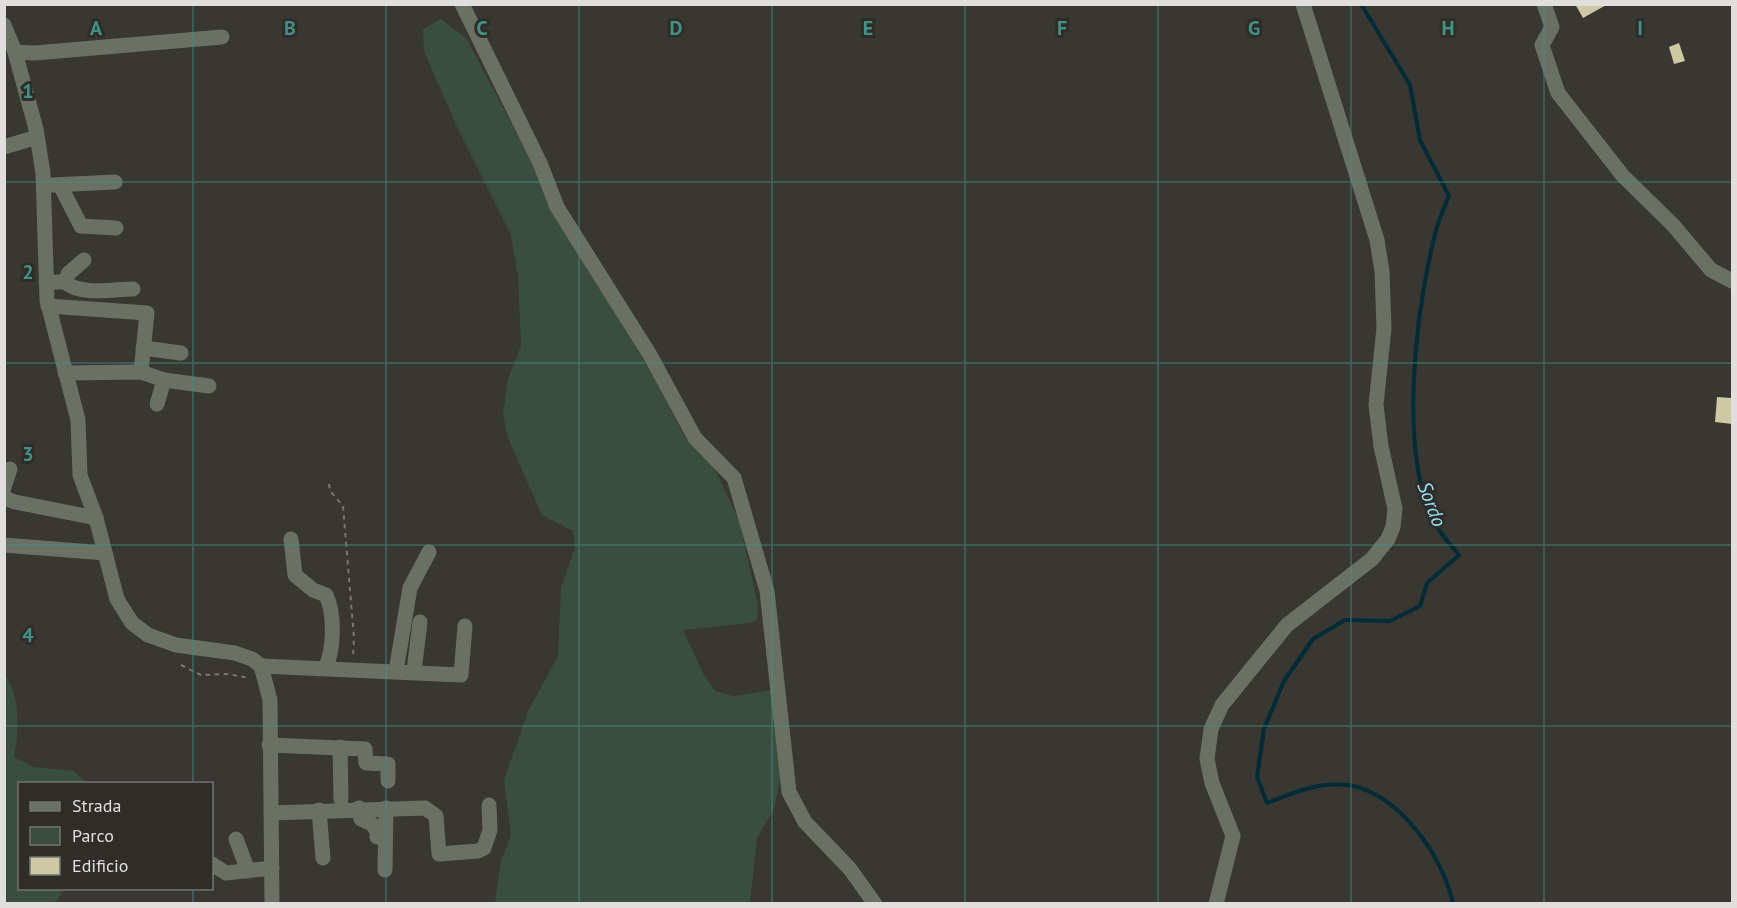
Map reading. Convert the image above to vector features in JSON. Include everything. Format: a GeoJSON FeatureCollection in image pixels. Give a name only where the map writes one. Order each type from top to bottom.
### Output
{"type":"FeatureCollection","features":[{"type":"Feature","properties":{"kind":"street"},"geometry":{"type":"LineString","coordinates":[[462,4],[540,163],[557,207],[650,355],[695,438],[734,478],[767,591],[789,792],[805,822],[850,869],[875,903]]}},
{"type":"Feature","properties":{"kind":"street"},"geometry":{"type":"LineString","coordinates":[[1216,903],[1233,836],[1212,783],[1207,759],[1211,729],[1222,705],[1287,625],[1372,559],[1388,539],[1395,509],[1381,446],[1376,405],[1384,328],[1382,271],[1377,240],[1304,4]]}},
{"type":"Feature","properties":{"kind":"street"},"geometry":{"type":"LineString","coordinates":[[1544,4],[1552,27],[1542,45],[1558,93],[1623,177],[1673,225],[1711,270],[1732,281]]}},
{"type":"Feature","properties":{"kind":"street"},"geometry":{"type":"LineString","coordinates":[[4,25],[15,52],[37,137],[43,185],[48,306],[78,420],[80,475],[96,518],[117,599],[127,616],[139,629],[176,645],[235,653],[252,659],[264,672],[270,700],[272,903]]}},
{"type":"Feature","properties":{"kind":"street"},"geometry":{"type":"LineString","coordinates":[[15,52],[35,53],[222,37]]}},
{"type":"Feature","properties":{"kind":"street"},"geometry":{"type":"LineString","coordinates":[[4,147],[37,137]]}},
{"type":"Feature","properties":{"kind":"street"},"geometry":{"type":"LineString","coordinates":[[62,188],[115,182]]}},
{"type":"Feature","properties":{"kind":"street"},"geometry":{"type":"LineString","coordinates":[[43,185],[91,190]]}},
{"type":"Feature","properties":{"kind":"street"},"geometry":{"type":"LineString","coordinates":[[62,188],[81,226],[116,228]]}},
{"type":"Feature","properties":{"kind":"street"},"geometry":{"type":"LineString","coordinates":[[65,282],[68,274],[84,260]]}},
{"type":"Feature","properties":{"kind":"street"},"geometry":{"type":"LineString","coordinates":[[46,282],[65,282],[71,287],[85,289],[133,289]]}},
{"type":"Feature","properties":{"kind":"street"},"geometry":{"type":"LineString","coordinates":[[48,306],[147,313],[141,372]]}},
{"type":"Feature","properties":{"kind":"street"},"geometry":{"type":"LineString","coordinates":[[143,348],[181,353]]}},
{"type":"Feature","properties":{"kind":"street"},"geometry":{"type":"LineString","coordinates":[[64,373],[79,371],[141,372],[164,380],[209,386]]}},
{"type":"Feature","properties":{"kind":"street"},"geometry":{"type":"LineString","coordinates":[[157,404],[164,380]]}},
{"type":"Feature","properties":{"kind":"street"},"geometry":{"type":"LineString","coordinates":[[4,487],[10,469]]}},
{"type":"Feature","properties":{"kind":"street"},"geometry":{"type":"LineString","coordinates":[[4,495],[7,500],[15,502],[96,518]]}},
{"type":"Feature","properties":{"kind":"street"},"geometry":{"type":"LineString","coordinates":[[291,539],[295,575],[314,590],[326,595],[329,603],[331,648],[326,667]]}},
{"type":"Feature","properties":{"kind":"street"},"geometry":{"type":"LineString","coordinates":[[4,545],[105,553]]}},
{"type":"Feature","properties":{"kind":"street"},"geometry":{"type":"LineString","coordinates":[[396,671],[410,588],[429,552]]}},
{"type":"Feature","properties":{"kind":"street"},"geometry":{"type":"LineString","coordinates":[[414,671],[420,622]]}},
{"type":"Feature","properties":{"kind":"street"},"geometry":{"type":"LineString","coordinates":[[264,672],[326,667],[460,675],[465,626]]}},
{"type":"Feature","properties":{"kind":"street"},"geometry":{"type":"LineString","coordinates":[[269,745],[365,749],[366,763],[388,764],[388,781]]}},
{"type":"Feature","properties":{"kind":"street"},"geometry":{"type":"LineString","coordinates":[[340,747],[341,800]]}},
{"type":"Feature","properties":{"kind":"street"},"geometry":{"type":"LineString","coordinates":[[271,813],[359,808],[425,808],[436,816],[439,854],[478,851],[484,848],[490,830],[489,805]]}},
{"type":"Feature","properties":{"kind":"street"},"geometry":{"type":"LineString","coordinates":[[359,808],[361,819],[372,824],[377,831],[376,837]]}},
{"type":"Feature","properties":{"kind":"street"},"geometry":{"type":"LineString","coordinates":[[385,870],[386,808]]}},
{"type":"Feature","properties":{"kind":"street"},"geometry":{"type":"LineString","coordinates":[[319,810],[323,858]]}},
{"type":"Feature","properties":{"kind":"street"},"geometry":{"type":"LineString","coordinates":[[236,839],[248,872]]}},
{"type":"Feature","properties":{"kind":"street"},"geometry":{"type":"LineString","coordinates":[[213,865],[226,873],[272,868]]}},
{"type":"Feature","properties":{"kind":"path"},"geometry":{"type":"LineString","coordinates":[[329,484],[330,491],[342,506],[354,638],[350,669]]}},
{"type":"Feature","properties":{"kind":"path"},"geometry":{"type":"LineString","coordinates":[[182,666],[201,675],[264,672]]}},
{"type":"Feature","properties":{"kind":"green space"},"geometry":{"type":"Polygon","coordinates":[[[441,19],[466,38],[594,277],[653,376],[686,439],[715,469],[740,523],[758,605],[757,620],[751,623],[683,630],[704,675],[715,691],[733,696],[772,690],[781,777],[774,809],[757,838],[750,903],[495,903],[501,861],[511,835],[504,780],[528,711],[558,656],[561,587],[575,548],[573,531],[542,515],[508,438],[503,414],[508,378],[521,346],[518,276],[511,235],[457,127],[424,51],[423,29],[441,19]]]}},
{"type":"Feature","properties":{"kind":"green space"},"geometry":{"type":"Polygon","coordinates":[[[5,675],[16,704],[17,736],[14,757],[33,767],[74,771],[86,782],[18,782],[18,890],[64,890],[55,903],[5,903],[5,675]]]}},
{"type":"Feature","properties":{"kind":"building"},"geometry":{"type":"Polygon","coordinates":[[[1575,4],[1608,4],[1583,18],[1575,4]]]}},
{"type":"Feature","properties":{"kind":"building"},"geometry":{"type":"Polygon","coordinates":[[[1679,43],[1685,61],[1674,64],[1669,47],[1679,43]]]}},
{"type":"Feature","properties":{"kind":"building"},"geometry":{"type":"Polygon","coordinates":[[[1717,397],[1732,398],[1732,424],[1715,422],[1717,397]]]}},
{"type":"Feature","properties":{"kind":"waterway","name":"Sordo"},"geometry":{"type":"LineString","coordinates":[[1361,4],[1410,85],[1420,140],[1449,196],[1436,229],[1422,301],[1417,340],[1413,420],[1416,457],[1423,492],[1436,526],[1459,555],[1427,583],[1420,606],[1390,621],[1345,620],[1313,639],[1284,681],[1264,729],[1257,777],[1267,803],[1307,789],[1338,784],[1366,790],[1384,800],[1401,813],[1429,848],[1440,867],[1453,904]]}}]}
